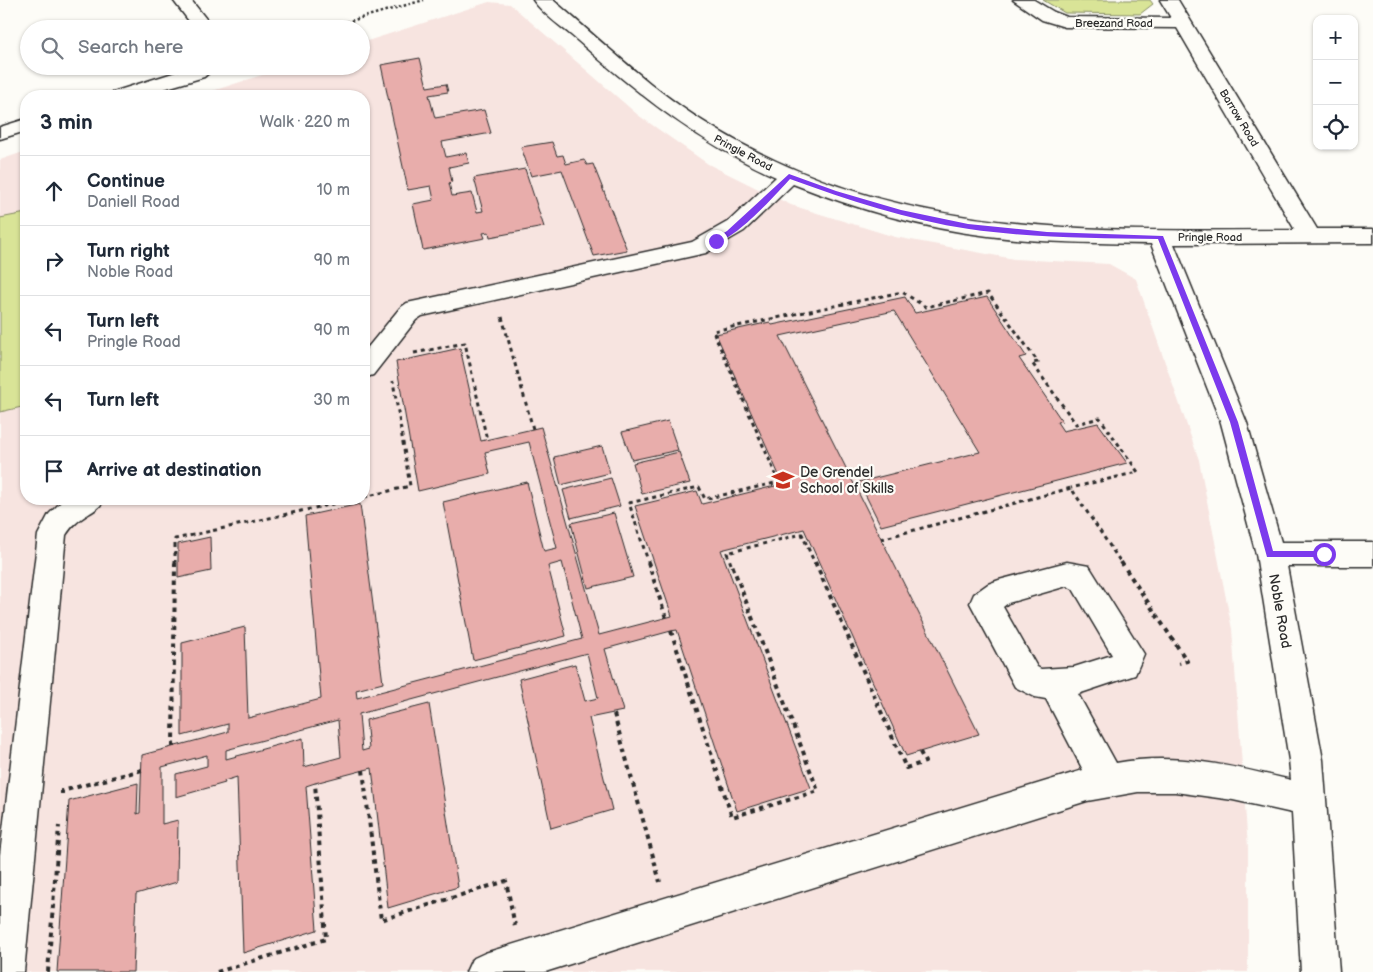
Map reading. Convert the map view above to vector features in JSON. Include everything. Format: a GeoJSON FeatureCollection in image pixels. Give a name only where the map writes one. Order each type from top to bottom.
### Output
{"type":"FeatureCollection","features":[{"type":"Feature","properties":{"kind":"street"},"geometry":{"type":"LineString","coordinates":[[182,0],[198,20]]}},
{"type":"Feature","properties":{"kind":"street","name":"Pringle Road"},"geometry":{"type":"LineString","coordinates":[[542,0],[662,101],[705,132],[764,165],[789,176],[834,193],[900,212],[968,226],[1047,234],[1160,237],[1373,236]]}},
{"type":"Feature","properties":{"kind":"street","name":"Breezand Road"},"geometry":{"type":"LineString","coordinates":[[1022,0],[1048,16],[1065,22],[1182,23]]}},
{"type":"Feature","properties":{"kind":"street","name":"Barrow Road"},"geometry":{"type":"LineString","coordinates":[[1169,0],[1310,236]]}},
{"type":"Feature","properties":{"kind":"street"},"geometry":{"type":"LineString","coordinates":[[140,90],[190,75]]}},
{"type":"Feature","properties":{"kind":"street"},"geometry":{"type":"LineString","coordinates":[[0,133],[20,127]]}},
{"type":"Feature","properties":{"kind":"street"},"geometry":{"type":"LineString","coordinates":[[370,362],[408,314],[415,309],[622,266],[698,248],[716,241],[730,233],[767,200],[789,176]]}},
{"type":"Feature","properties":{"kind":"street","name":"Noble Road"},"geometry":{"type":"LineString","coordinates":[[1160,237],[1234,422],[1270,554],[1306,760],[1320,972]]}},
{"type":"Feature","properties":{"kind":"street"},"geometry":{"type":"LineString","coordinates":[[5,972],[52,535],[65,513],[76,505]]}},
{"type":"Feature","properties":{"kind":"street"},"geometry":{"type":"LineString","coordinates":[[1270,554],[1373,554]]}},
{"type":"Feature","properties":{"kind":"street"},"geometry":{"type":"LineString","coordinates":[[1074,574],[1079,575],[1083,580],[1129,658],[1124,665],[1056,686],[1038,683],[1026,677],[985,602],[999,593],[1074,574]]}},
{"type":"Feature","properties":{"kind":"street"},"geometry":{"type":"LineString","coordinates":[[1056,686],[1108,782]]}},
{"type":"Feature","properties":{"kind":"street"},"geometry":{"type":"LineString","coordinates":[[504,968],[668,914],[1087,785],[1153,775],[1186,776],[1226,782],[1310,800]]}},
{"type":"Feature","properties":{"kind":"path"},"geometry":{"type":"LineString","coordinates":[[354,20],[424,0]]}},
{"type":"Feature","properties":{"kind":"path"},"geometry":{"type":"LineString","coordinates":[[495,291],[533,429]]}},
{"type":"Feature","properties":{"kind":"path"},"geometry":{"type":"LineString","coordinates":[[666,618],[629,503],[699,487],[705,499],[779,482],[713,331],[902,292],[926,307],[988,292],[1038,362],[1032,363],[1076,424],[1100,418],[1138,472],[1071,488]]}},
{"type":"Feature","properties":{"kind":"path"},"geometry":{"type":"LineString","coordinates":[[408,354],[465,342],[487,440]]}},
{"type":"Feature","properties":{"kind":"path"},"geometry":{"type":"LineString","coordinates":[[370,496],[410,486],[392,376]]}},
{"type":"Feature","properties":{"kind":"path"},"geometry":{"type":"LineString","coordinates":[[173,747],[175,539],[328,505]]}},
{"type":"Feature","properties":{"kind":"path"},"geometry":{"type":"LineString","coordinates":[[671,632],[732,817],[818,791],[727,553],[802,534],[906,768],[925,762],[920,752]]}},
{"type":"Feature","properties":{"kind":"path"},"geometry":{"type":"LineString","coordinates":[[614,714],[668,914]]}},
{"type":"Feature","properties":{"kind":"path"},"geometry":{"type":"LineString","coordinates":[[61,800],[62,791],[142,770]]}},
{"type":"Feature","properties":{"kind":"path"},"geometry":{"type":"LineString","coordinates":[[363,770],[381,920],[506,881],[504,968]]}},
{"type":"Feature","properties":{"kind":"path"},"geometry":{"type":"LineString","coordinates":[[217,972],[326,939],[315,783]]}},
{"type":"Feature","properties":{"kind":"path"},"geometry":{"type":"LineString","coordinates":[[48,972],[60,820]]}},
{"type":"Feature","properties":{"kind":"shaded area","name":"De Grendel School of Skills"},"geometry":{"type":"Polygon","coordinates":[[[489,2],[510,4],[638,115],[708,164],[791,205],[895,237],[1014,259],[1109,264],[1136,279],[1199,460],[1232,629],[1248,847],[1248,972],[0,972],[0,160],[20,153],[20,505],[370,505],[370,90],[216,90],[262,75],[370,75],[370,40],[489,2]]]}},
{"type":"Feature","properties":{"kind":"green space"},"geometry":{"type":"Polygon","coordinates":[[[1043,0],[1150,0],[1153,4],[1140,14],[1065,13],[1043,0]]]}},
{"type":"Feature","properties":{"kind":"green space"},"geometry":{"type":"Polygon","coordinates":[[[20,214],[20,407],[0,412],[0,218],[20,214]]]}},
{"type":"Feature","properties":{"kind":"building"},"geometry":{"type":"Polygon","coordinates":[[[420,58],[427,87],[446,84],[448,92],[429,95],[435,118],[484,110],[491,133],[442,142],[446,157],[466,153],[469,163],[449,167],[452,182],[449,183],[452,196],[472,193],[477,212],[483,211],[474,178],[525,169],[544,227],[490,237],[489,232],[483,233],[485,238],[423,250],[413,204],[434,200],[431,186],[408,190],[381,65],[420,58]]]}},
{"type":"Feature","properties":{"kind":"building"},"geometry":{"type":"Polygon","coordinates":[[[552,142],[557,156],[563,155],[566,164],[584,160],[587,165],[593,164],[627,250],[594,256],[562,170],[531,176],[521,147],[552,142]]]}},
{"type":"Feature","properties":{"kind":"building"},"geometry":{"type":"Polygon","coordinates":[[[905,297],[915,313],[987,297],[1026,356],[1019,358],[1062,421],[1057,422],[1063,431],[1098,423],[1127,463],[881,526],[859,482],[980,452],[894,311],[780,336],[979,734],[906,756],[804,529],[721,550],[811,788],[737,811],[677,630],[671,631],[605,649],[623,711],[589,718],[612,810],[551,828],[519,679],[575,664],[585,701],[598,698],[587,653],[359,714],[362,751],[369,749],[366,720],[429,704],[458,887],[388,908],[372,768],[315,783],[306,786],[317,930],[243,953],[237,777],[224,781],[225,783],[176,797],[176,774],[207,766],[207,755],[162,767],[162,824],[178,820],[177,882],[136,894],[133,972],[57,972],[69,801],[138,783],[137,814],[140,813],[142,755],[228,732],[228,724],[182,736],[182,643],[245,627],[248,718],[321,699],[305,516],[360,505],[383,683],[356,690],[357,698],[582,639],[562,562],[548,566],[566,636],[473,660],[443,502],[527,482],[544,551],[557,548],[529,442],[485,452],[490,474],[418,491],[396,362],[460,348],[481,441],[541,427],[599,635],[672,616],[635,506],[697,491],[702,504],[783,484],[716,334],[770,322],[772,325],[905,297]],[[338,720],[226,750],[226,759],[303,738],[304,767],[341,757],[338,720]]]}},
{"type":"Feature","properties":{"kind":"building"},"geometry":{"type":"Polygon","coordinates":[[[668,421],[678,450],[632,460],[622,432],[668,421]]]}},
{"type":"Feature","properties":{"kind":"building"},"geometry":{"type":"Polygon","coordinates":[[[602,446],[610,473],[561,485],[554,457],[602,446]]]}},
{"type":"Feature","properties":{"kind":"building"},"geometry":{"type":"Polygon","coordinates":[[[679,452],[690,483],[642,494],[633,463],[679,452]]]}},
{"type":"Feature","properties":{"kind":"building"},"geometry":{"type":"Polygon","coordinates":[[[611,478],[620,506],[571,518],[563,490],[611,478]]]}},
{"type":"Feature","properties":{"kind":"building"},"geometry":{"type":"Polygon","coordinates":[[[614,513],[633,577],[588,588],[571,523],[614,513]]]}},
{"type":"Feature","properties":{"kind":"building"},"geometry":{"type":"Polygon","coordinates":[[[210,537],[211,571],[178,578],[178,544],[210,537]]]}},
{"type":"Feature","properties":{"kind":"place","name":"De Grendel School of Skills"},"geometry":{"type":"Point","coordinates":[783,480]}},
{"type":"Feature","properties":{"kind":"route"},"geometry":{"type":"LineString","coordinates":[[716,241],[730,233],[767,200],[789,176],[834,193],[900,212],[968,226],[1047,234],[1160,237],[1234,422],[1270,554],[1324,554]]}}]}
